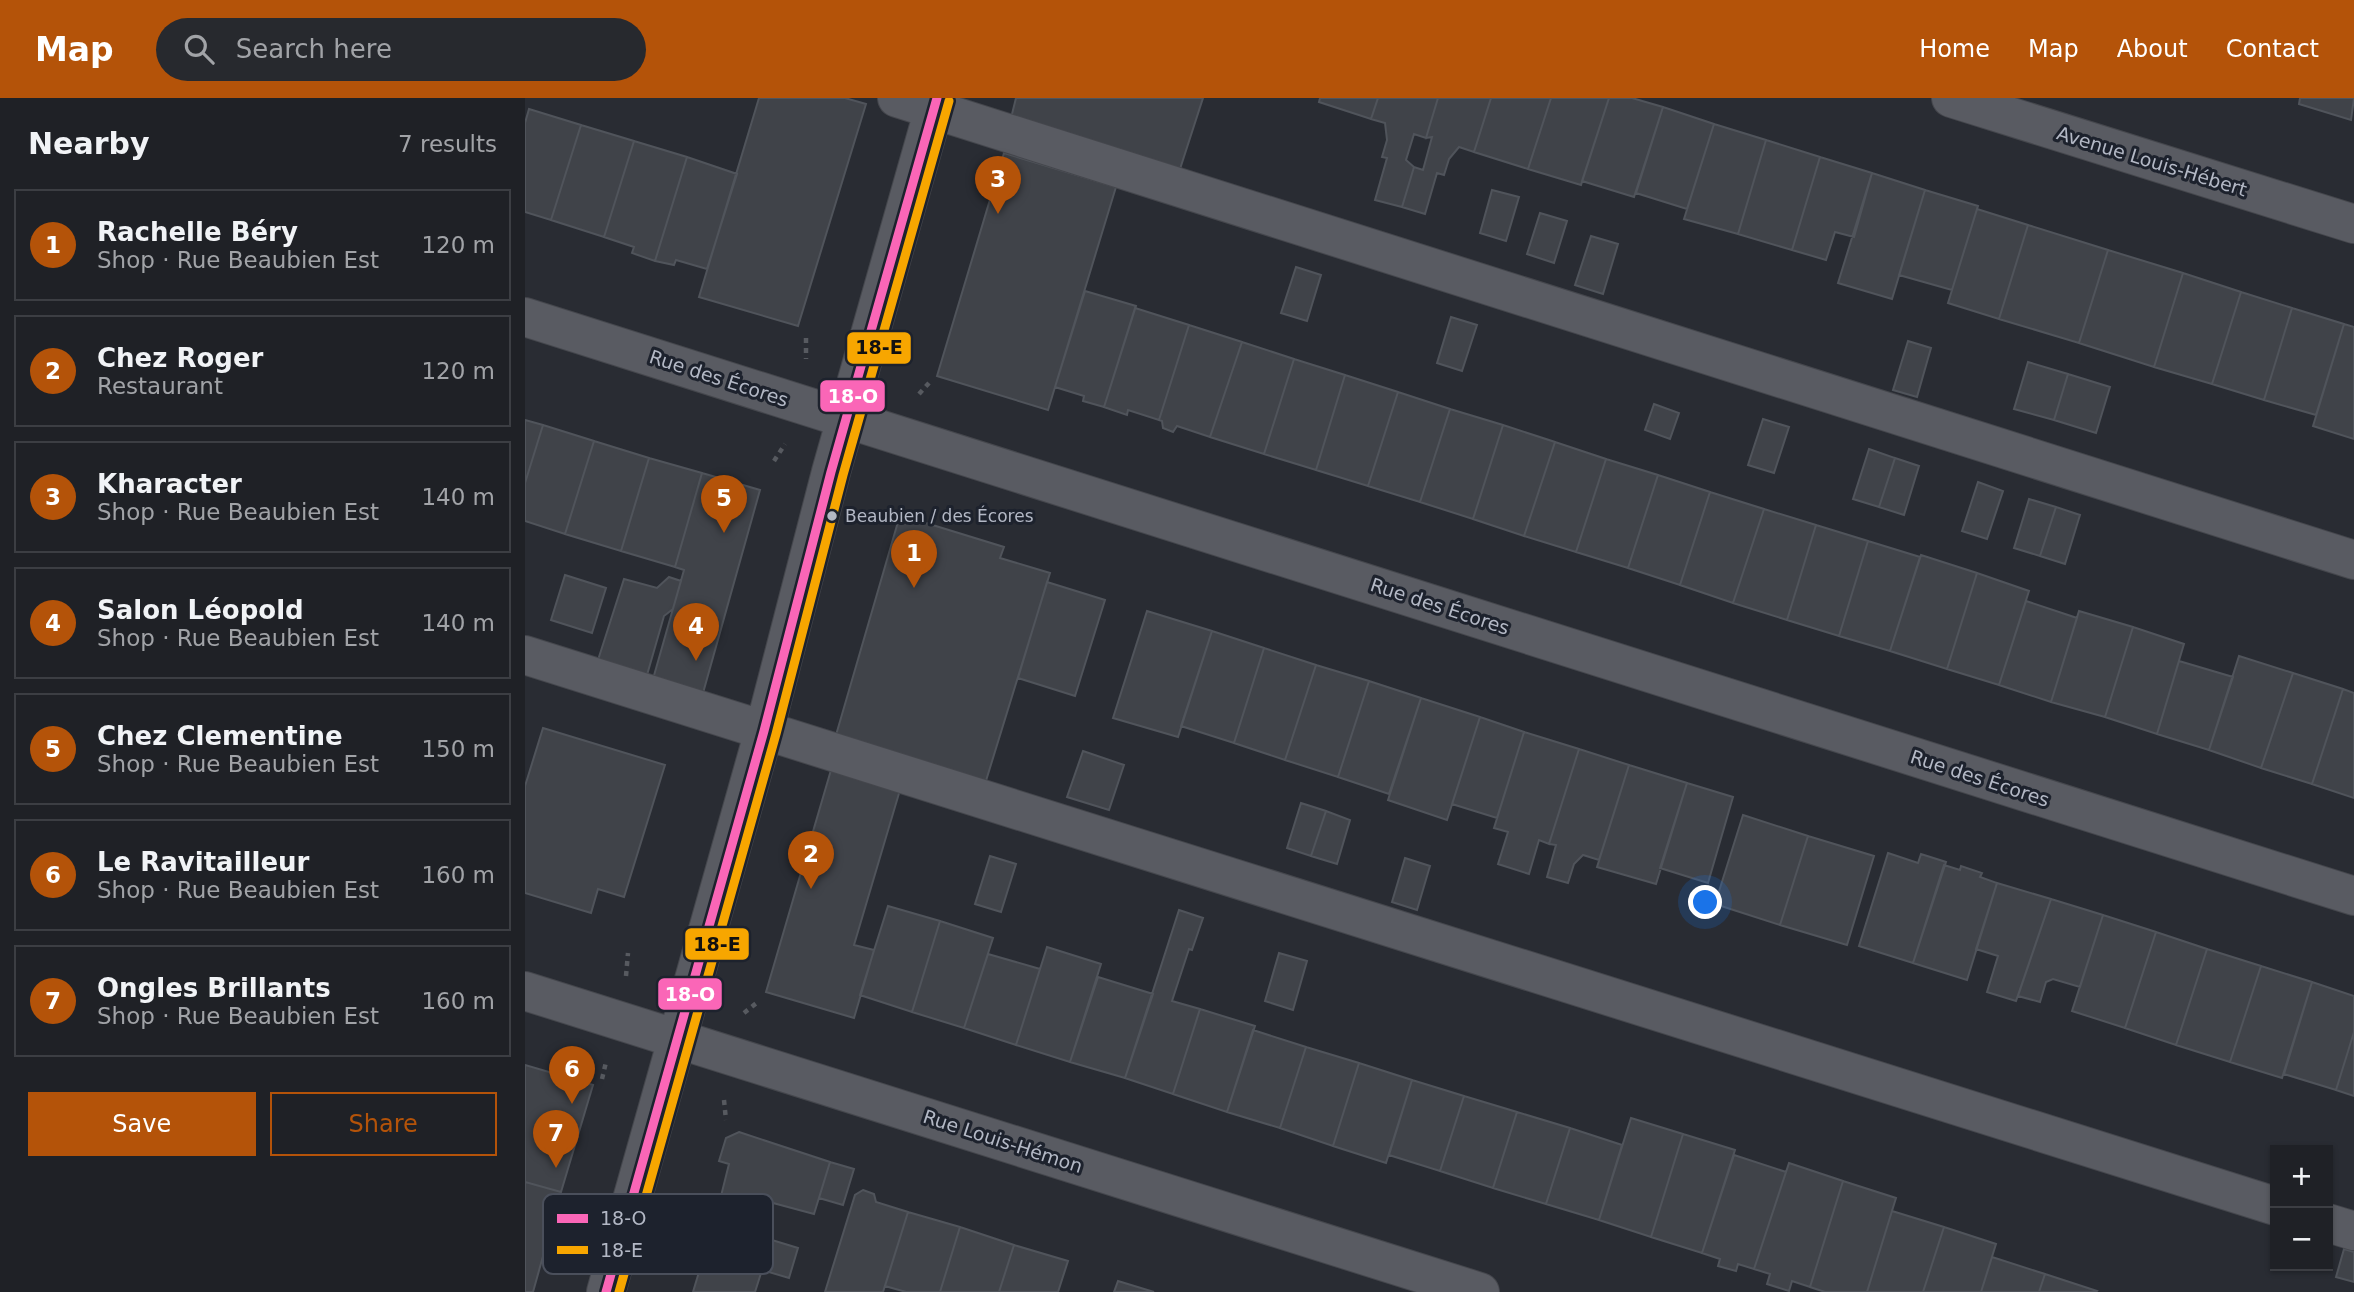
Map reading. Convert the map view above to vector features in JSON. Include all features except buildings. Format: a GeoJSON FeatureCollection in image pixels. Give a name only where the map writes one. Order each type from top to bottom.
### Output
{"type":"FeatureCollection","features":[{"type":"Feature","properties":{"kind":"street"},"geometry":{"type":"LineString","coordinates":[[897,98],[936,104],[2354,560]]}},
{"type":"Feature","properties":{"kind":"street","name":"Avenue Louis-Hébert"},"geometry":{"type":"LineString","coordinates":[[1951,98],[2354,224]]}},
{"type":"Feature","properties":{"kind":"street"},"geometry":{"type":"LineString","coordinates":[[633,1194],[764,731],[846,419],[936,104]]}},
{"type":"Feature","properties":{"kind":"street","name":"Rue des Écores"},"geometry":{"type":"LineString","coordinates":[[525,317],[2354,896]]}},
{"type":"Feature","properties":{"kind":"street"},"geometry":{"type":"LineString","coordinates":[[525,655],[2270,1204]]}},
{"type":"Feature","properties":{"kind":"street","name":"Rue Louis-Hémon"},"geometry":{"type":"LineString","coordinates":[[525,991],[1480,1292]]}},
{"type":"Feature","properties":{"kind":"street"},"geometry":{"type":"LineString","coordinates":[[2333,1225],[2354,1231]]}},
{"type":"Feature","properties":{"kind":"street"},"geometry":{"type":"LineString","coordinates":[[606,1292],[611,1274]]}},
{"type":"Feature","properties":{"kind":"path"},"geometry":{"type":"LineString","coordinates":[[806,338],[806,366]]}},
{"type":"Feature","properties":{"kind":"path"},"geometry":{"type":"LineString","coordinates":[[913,400],[929,383]]}},
{"type":"Feature","properties":{"kind":"path"},"geometry":{"type":"LineString","coordinates":[[774,461],[787,440]]}},
{"type":"Feature","properties":{"kind":"path"},"geometry":{"type":"LineString","coordinates":[[624,987],[628,953]]}},
{"type":"Feature","properties":{"kind":"path"},"geometry":{"type":"LineString","coordinates":[[741,1016],[759,1001]]}},
{"type":"Feature","properties":{"kind":"path"},"geometry":{"type":"LineString","coordinates":[[724,1091],[726,1120]]}},
{"type":"Feature","properties":{"kind":"transit line","name":"18-O"},"geometry":{"type":"LineString","coordinates":[[634,1194],[764,731],[831,472],[937,98]]}},
{"type":"Feature","properties":{"kind":"transit line","name":"18-E"},"geometry":{"type":"LineString","coordinates":[[647,1194],[776,734],[843,475],[949,101]]}},
{"type":"Feature","properties":{"kind":"transit line","name":"18-O"},"geometry":{"type":"LineString","coordinates":[[606,1292],[611,1274]]}},
{"type":"Feature","properties":{"kind":"transit line","name":"18-E"},"geometry":{"type":"LineString","coordinates":[[619,1292],[624,1274]]}},
{"type":"Feature","properties":{"kind":"place","name":"Kharacter"},"geometry":{"type":"Point","coordinates":[998,214]}},
{"type":"Feature","properties":{"kind":"place","name":"Beaubien / des Écores"},"geometry":{"type":"Point","coordinates":[832,516]}},
{"type":"Feature","properties":{"kind":"place","name":"Chez Clementine"},"geometry":{"type":"Point","coordinates":[724,533]}},
{"type":"Feature","properties":{"kind":"place","name":"Rachelle Béry"},"geometry":{"type":"Point","coordinates":[914,588]}},
{"type":"Feature","properties":{"kind":"place","name":"Salon Léopold"},"geometry":{"type":"Point","coordinates":[696,661]}},
{"type":"Feature","properties":{"kind":"place","name":"Chez Roger"},"geometry":{"type":"Point","coordinates":[811,889]}},
{"type":"Feature","properties":{"kind":"place","name":"Le Ravitailleur"},"geometry":{"type":"Point","coordinates":[572,1104]}},
{"type":"Feature","properties":{"kind":"place","name":"Ongles Brillants"},"geometry":{"type":"Point","coordinates":[556,1168]}}]}
